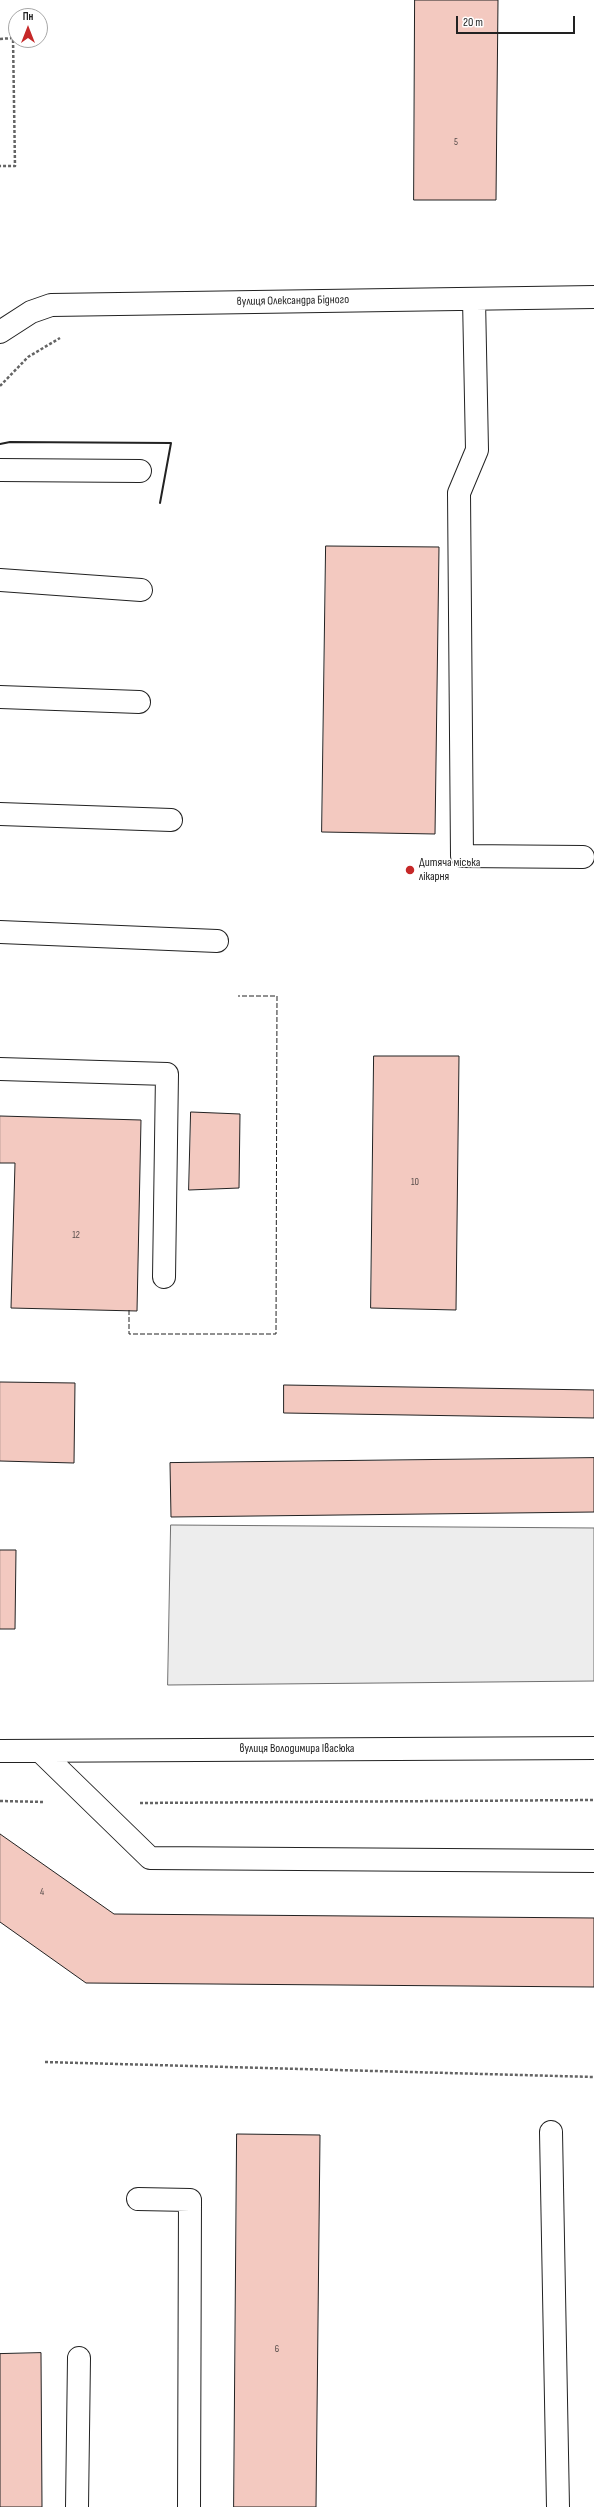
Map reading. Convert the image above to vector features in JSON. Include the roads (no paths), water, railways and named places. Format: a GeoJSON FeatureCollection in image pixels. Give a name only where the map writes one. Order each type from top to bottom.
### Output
{"type":"FeatureCollection","features":[{"type":"Feature","properties":{"kind":"street","name":"вулиця Олександра Бідного"},"geometry":{"type":"LineString","coordinates":[[0,332],[31,312],[51,305],[594,297]]}},
{"type":"Feature","properties":{"kind":"street"},"geometry":{"type":"LineString","coordinates":[[474,299],[477,450],[459,493],[462,856],[582,857]]}},
{"type":"Feature","properties":{"kind":"street"},"geometry":{"type":"LineString","coordinates":[[0,470],[140,471]]}},
{"type":"Feature","properties":{"kind":"street"},"geometry":{"type":"LineString","coordinates":[[0,580],[141,590]]}},
{"type":"Feature","properties":{"kind":"street"},"geometry":{"type":"LineString","coordinates":[[0,697],[139,702]]}},
{"type":"Feature","properties":{"kind":"street"},"geometry":{"type":"LineString","coordinates":[[0,814],[171,820]]}},
{"type":"Feature","properties":{"kind":"street"},"geometry":{"type":"LineString","coordinates":[[0,932],[217,941]]}},
{"type":"Feature","properties":{"kind":"street"},"geometry":{"type":"LineString","coordinates":[[0,1069],[167,1074],[164,1277]]}},
{"type":"Feature","properties":{"kind":"street","name":"вулиця Володимира Івасюка"},"geometry":{"type":"LineString","coordinates":[[0,1751],[594,1748]]}},
{"type":"Feature","properties":{"kind":"street"},"geometry":{"type":"LineString","coordinates":[[40,1751],[150,1858],[594,1861]]}},
{"type":"Feature","properties":{"kind":"street"},"geometry":{"type":"LineString","coordinates":[[551,2132],[558,2507]]}},
{"type":"Feature","properties":{"kind":"street"},"geometry":{"type":"LineString","coordinates":[[138,2199],[190,2200],[189,2507]]}},
{"type":"Feature","properties":{"kind":"street"},"geometry":{"type":"LineString","coordinates":[[78,2507],[79,2358]]}},
{"type":"Feature","properties":{"kind":"place","name":"Дитяча міська лікарня"},"geometry":{"type":"Point","coordinates":[410,870]}}]}
